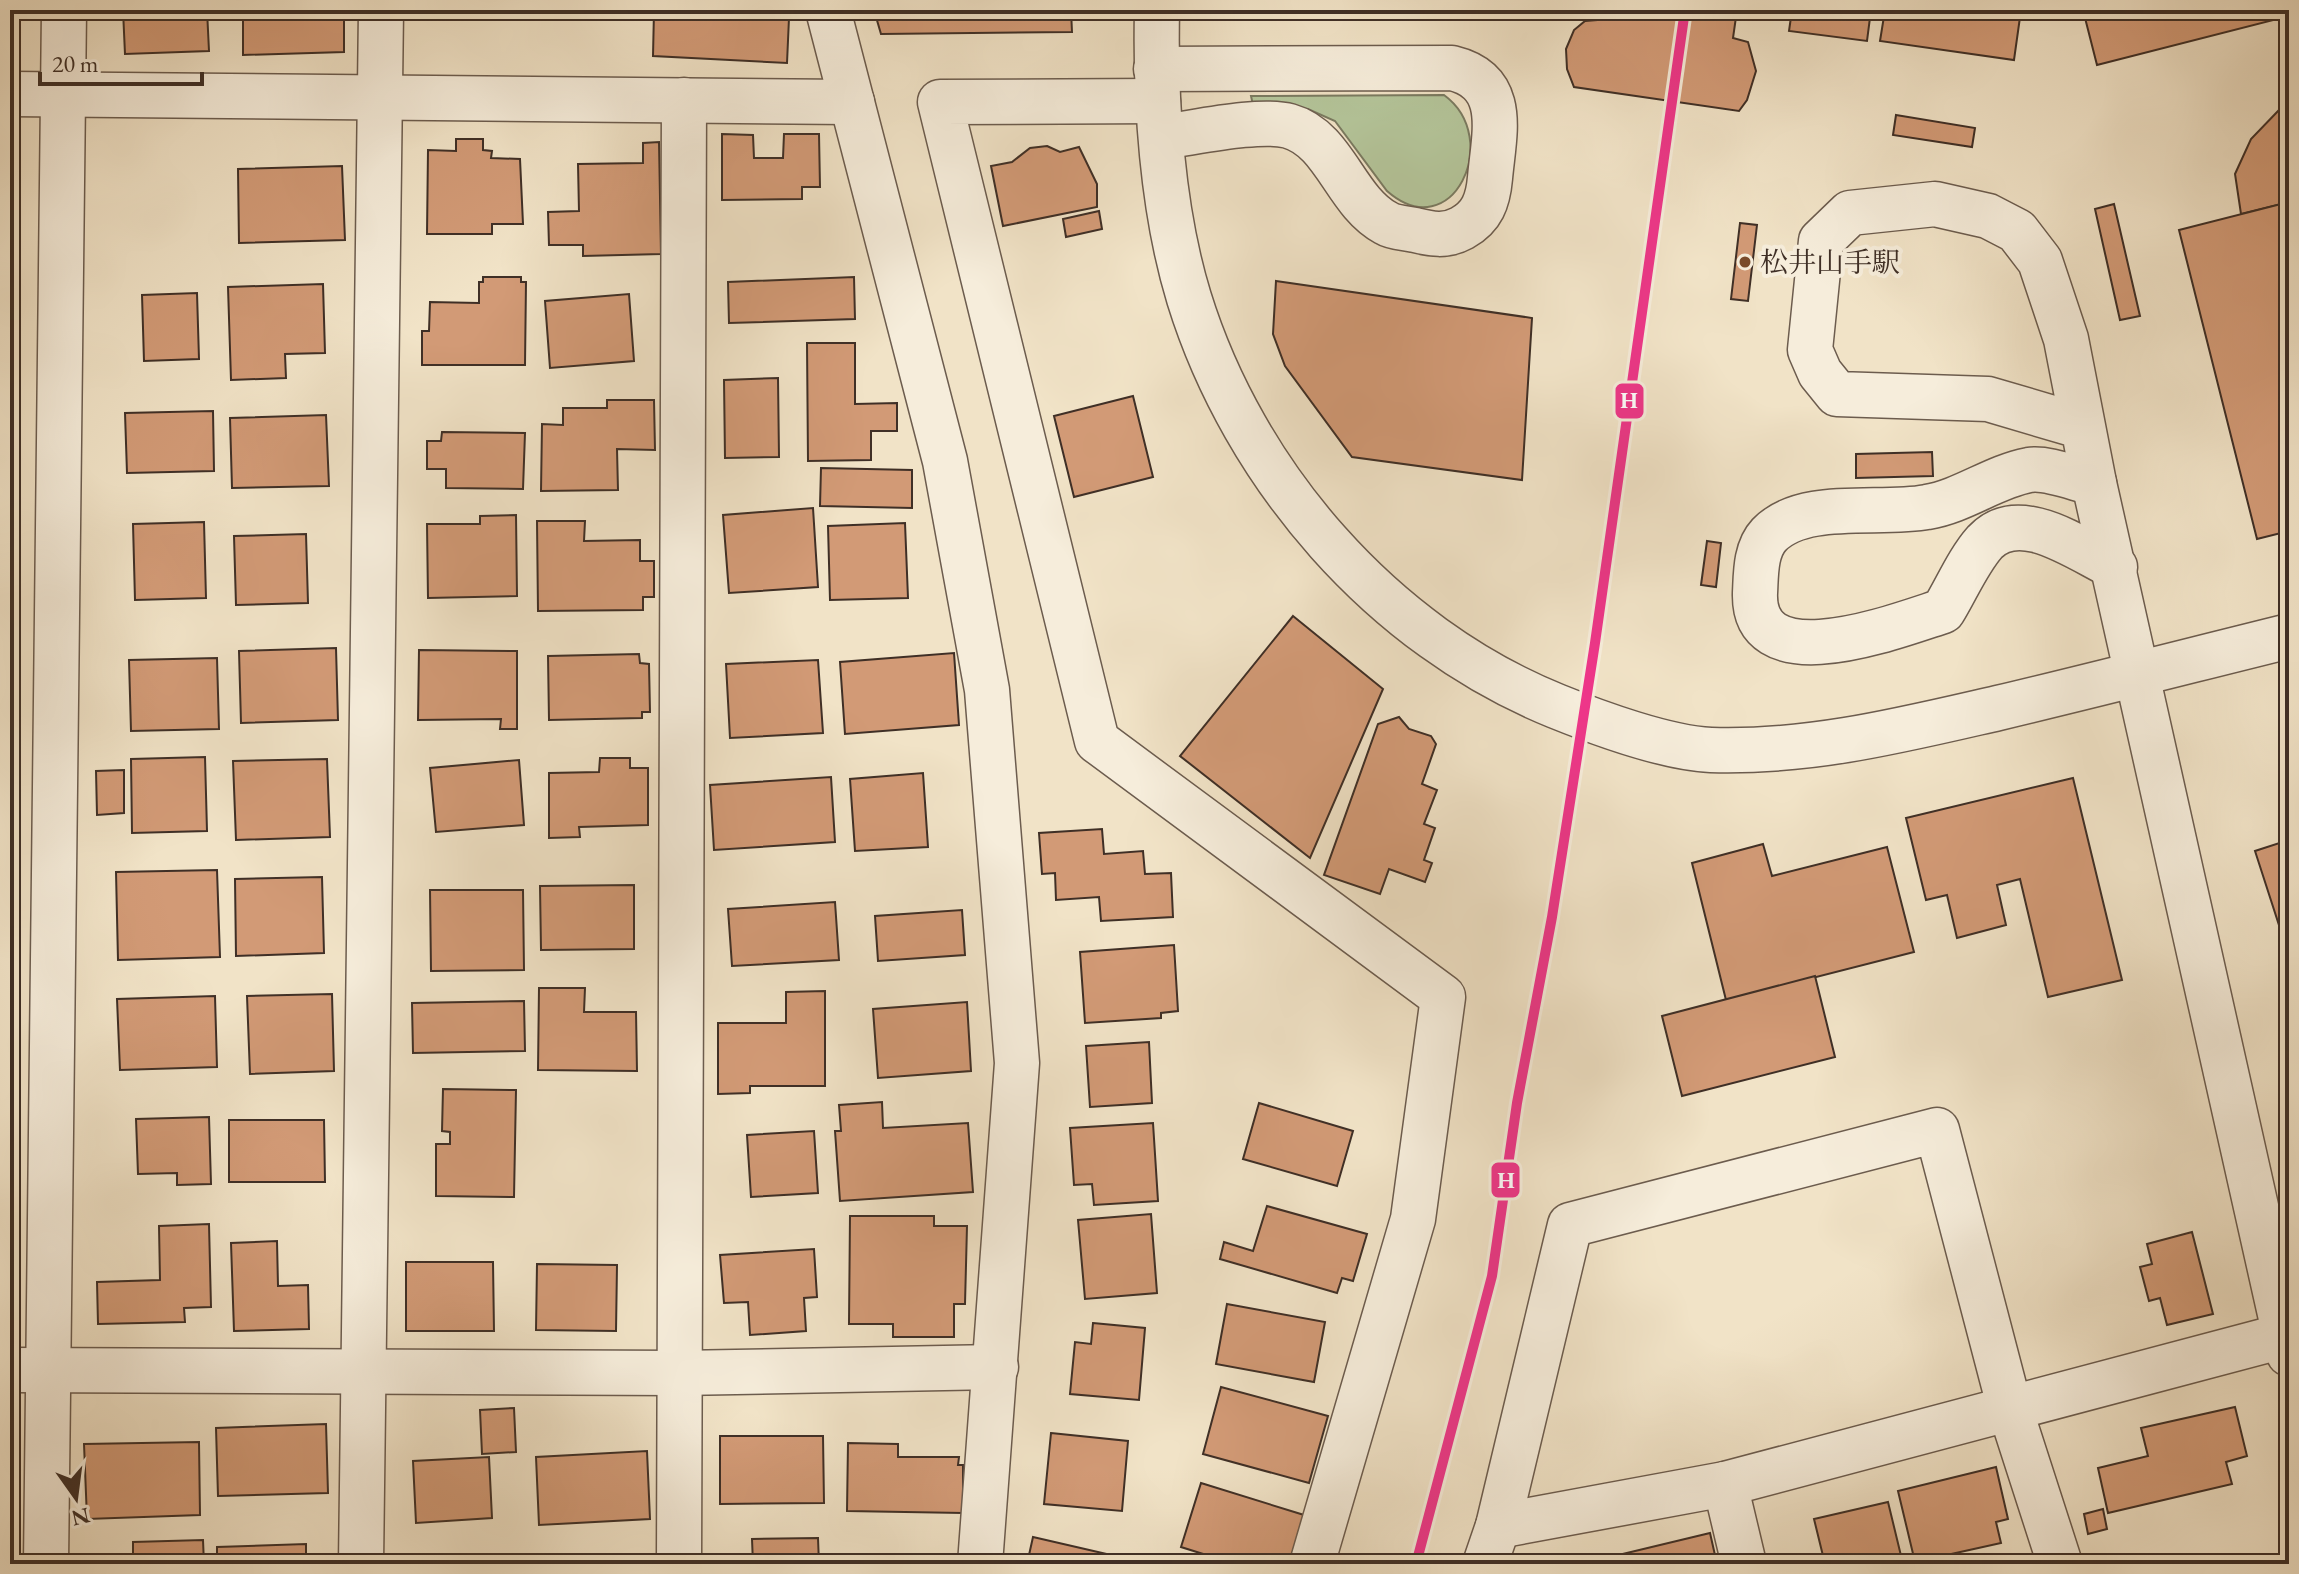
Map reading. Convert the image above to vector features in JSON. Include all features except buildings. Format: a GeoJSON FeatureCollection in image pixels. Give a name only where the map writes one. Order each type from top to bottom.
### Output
{"type":"FeatureCollection","features":[{"type":"Feature","properties":{"kind":"street"},"geometry":{"type":"LineString","coordinates":[[46,1564],[29,1371],[64,10]]}},
{"type":"Feature","properties":{"kind":"street"},"geometry":{"type":"LineString","coordinates":[[361,1564],[361,1371],[381,10]]}},
{"type":"Feature","properties":{"kind":"street"},"geometry":{"type":"LineString","coordinates":[[828,10],[945,461],[987,690],[1017,1063],[980,1564]]}},
{"type":"Feature","properties":{"kind":"street"},"geometry":{"type":"LineString","coordinates":[[1157,10],[1159,103],[1176,245],[1189,298],[1208,351],[1252,442],[1315,526],[1408,621],[1505,685],[1600,724],[1704,750],[1774,751],[1862,740],[2289,636]]}},
{"type":"Feature","properties":{"kind":"street"},"geometry":{"type":"LineString","coordinates":[[1159,103],[1234,127],[1287,126],[1316,142],[1361,205],[1387,225],[1439,235],[1456,231],[1481,212],[1488,199],[1495,120],[1493,102],[1486,86],[1476,77],[1452,68],[1159,103],[940,102],[1097,741],[1443,997],[1413,1219],[1312,1564]]}},
{"type":"Feature","properties":{"kind":"street"},"geometry":{"type":"LineString","coordinates":[[10,94],[852,102]]}},
{"type":"Feature","properties":{"kind":"street"},"geometry":{"type":"LineString","coordinates":[[679,1564],[684,100]]}},
{"type":"Feature","properties":{"kind":"street"},"geometry":{"type":"LineString","coordinates":[[2060,1564],[2010,1409],[1937,1130],[1570,1225],[1492,1545],[2010,1409],[2286,1345],[2094,483],[2066,339],[2040,261],[2017,231],[1988,216],[1935,204],[1850,213],[1821,241],[1810,350],[1820,373],[1837,394],[1988,399],[2083,427]]}},
{"type":"Feature","properties":{"kind":"street"},"geometry":{"type":"LineString","coordinates":[[2094,483],[2032,469],[1957,500],[1925,508],[1801,515],[1768,536],[1756,563],[1755,609],[1759,624],[1776,638],[1823,642],[1898,626],[1943,611],[1984,543],[2001,530],[2028,526],[2115,567]]}},
{"type":"Feature","properties":{"kind":"street"},"geometry":{"type":"LineString","coordinates":[[29,1371],[679,1373],[996,1367]]}},
{"type":"Feature","properties":{"kind":"street"},"geometry":{"type":"LineString","coordinates":[[1725,1484],[1744,1564]]}},
{"type":"Feature","properties":{"kind":"green space"},"geometry":{"type":"Polygon","coordinates":[[[1444,95],[1461,114],[1470,137],[1469,160],[1462,181],[1449,197],[1432,206],[1411,205],[1387,191],[1335,121],[1308,109],[1258,108],[1253,105],[1251,96],[1444,95]]]}},
{"type":"Feature","properties":{"kind":"transit line","name":"H"},"geometry":{"type":"LineString","coordinates":[[1416,1564],[1492,1276],[1517,1103],[1552,917],[1595,643],[1685,10]]}},
{"type":"Feature","properties":{"kind":"place","name":"松井山手駅"},"geometry":{"type":"Point","coordinates":[1745,262]}}]}
